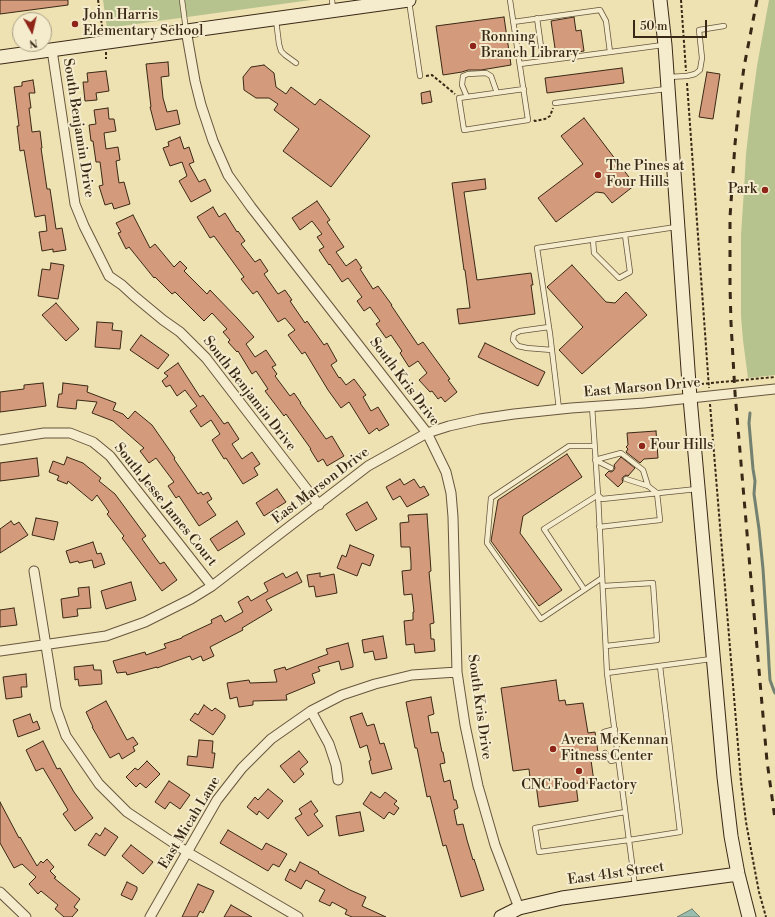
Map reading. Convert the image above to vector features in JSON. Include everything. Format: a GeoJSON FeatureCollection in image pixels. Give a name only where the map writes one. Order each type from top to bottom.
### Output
{"type":"FeatureCollection","features":[{"type":"Feature","properties":{"kind":"main road"},"geometry":{"type":"LineString","coordinates":[[52,50],[275,18],[333,5],[409,0]]}},
{"type":"Feature","properties":{"kind":"main road"},"geometry":{"type":"LineString","coordinates":[[660,0],[665,45],[698,489],[726,799],[738,874],[749,917]]}},
{"type":"Feature","properties":{"kind":"main road"},"geometry":{"type":"LineString","coordinates":[[0,57],[37,52]]}},
{"type":"Feature","properties":{"kind":"main road","name":"East 41st Street"},"geometry":{"type":"LineString","coordinates":[[501,917],[519,908],[562,898],[738,874]]}},
{"type":"Feature","properties":{"kind":"street","name":"South Kris Drive"},"geometry":{"type":"LineString","coordinates":[[186,30],[195,81],[206,123],[228,174],[251,207],[427,433],[446,472],[451,493],[453,517],[457,672],[465,725],[478,786],[495,845],[519,908]]}},
{"type":"Feature","properties":{"kind":"street","name":"South Benjamin Drive"},"geometry":{"type":"LineString","coordinates":[[52,50],[76,204],[84,226],[110,276],[162,320],[180,332],[206,358],[319,505]]}},
{"type":"Feature","properties":{"kind":"street","name":"East Marson Drive"},"geometry":{"type":"LineString","coordinates":[[0,652],[106,636],[145,622],[191,599],[212,586],[368,466],[427,433],[480,419],[514,414],[592,406],[644,403],[690,392],[775,389]]}},
{"type":"Feature","properties":{"kind":"street","name":"South Jesse James Court"},"geometry":{"type":"LineString","coordinates":[[0,440],[44,433],[70,433],[93,442],[110,456],[212,586]]}},
{"type":"Feature","properties":{"kind":"street"},"geometry":{"type":"LineString","coordinates":[[34,571],[56,708],[66,736],[99,784],[127,812],[187,852],[298,917]]}},
{"type":"Feature","properties":{"kind":"street","name":"East Micah Lane"},"geometry":{"type":"LineString","coordinates":[[150,917],[217,800],[242,768],[271,739],[311,712],[342,695],[375,684],[412,675],[457,672]]}},
{"type":"Feature","properties":{"kind":"street"},"geometry":{"type":"LineString","coordinates":[[311,712],[329,744],[336,765],[338,780]]}},
{"type":"Feature","properties":{"kind":"street"},"geometry":{"type":"LineString","coordinates":[[0,892],[26,917]]}},
{"type":"Feature","properties":{"kind":"lane"},"geometry":{"type":"LineString","coordinates":[[182,0],[186,30]]}},
{"type":"Feature","properties":{"kind":"lane"},"geometry":{"type":"LineString","coordinates":[[409,0],[420,76]]}},
{"type":"Feature","properties":{"kind":"lane"},"geometry":{"type":"LineString","coordinates":[[510,0],[524,89],[528,120],[464,130],[459,98],[524,89]]}},
{"type":"Feature","properties":{"kind":"lane"},"geometry":{"type":"LineString","coordinates":[[513,22],[600,10],[606,21],[610,52]]}},
{"type":"Feature","properties":{"kind":"lane"},"geometry":{"type":"LineString","coordinates":[[275,18],[281,51],[296,63]]}},
{"type":"Feature","properties":{"kind":"lane"},"geometry":{"type":"LineString","coordinates":[[537,18],[543,61]]}},
{"type":"Feature","properties":{"kind":"lane"},"geometry":{"type":"LineString","coordinates":[[555,103],[667,83],[695,74],[700,70],[702,58],[699,30],[724,26]]}},
{"type":"Feature","properties":{"kind":"lane"},"geometry":{"type":"LineString","coordinates":[[520,64],[665,45]]}},
{"type":"Feature","properties":{"kind":"lane"},"geometry":{"type":"LineString","coordinates":[[467,97],[462,85],[463,76],[468,74],[486,73],[491,76],[497,93]]}},
{"type":"Feature","properties":{"kind":"lane"},"geometry":{"type":"LineString","coordinates":[[559,409],[537,248],[678,226]]}},
{"type":"Feature","properties":{"kind":"lane"},"geometry":{"type":"LineString","coordinates":[[593,240],[594,253],[619,278],[630,272],[625,234]]}},
{"type":"Feature","properties":{"kind":"lane"},"geometry":{"type":"LineString","coordinates":[[549,327],[520,331],[514,334],[514,340],[518,346],[552,350]]}},
{"type":"Feature","properties":{"kind":"lane"},"geometry":{"type":"LineString","coordinates":[[592,406],[600,527],[607,673],[635,888]]}},
{"type":"Feature","properties":{"kind":"lane"},"geometry":{"type":"LineString","coordinates":[[594,446],[569,446],[491,498],[487,543],[540,619],[602,578]]}},
{"type":"Feature","properties":{"kind":"lane"},"geometry":{"type":"LineString","coordinates":[[595,460],[621,453],[643,470],[648,486]]}},
{"type":"Feature","properties":{"kind":"lane"},"geometry":{"type":"LineString","coordinates":[[595,460],[611,468]]}},
{"type":"Feature","properties":{"kind":"lane"},"geometry":{"type":"LineString","coordinates":[[626,479],[648,486],[658,493]]}},
{"type":"Feature","properties":{"kind":"lane"},"geometry":{"type":"LineString","coordinates":[[598,495],[602,499],[698,489]]}},
{"type":"Feature","properties":{"kind":"lane"},"geometry":{"type":"LineString","coordinates":[[600,527],[660,520],[658,493]]}},
{"type":"Feature","properties":{"kind":"lane"},"geometry":{"type":"LineString","coordinates":[[584,590],[544,529],[598,495]]}},
{"type":"Feature","properties":{"kind":"lane"},"geometry":{"type":"LineString","coordinates":[[603,586],[653,583],[657,640],[606,646]]}},
{"type":"Feature","properties":{"kind":"lane"},"geometry":{"type":"LineString","coordinates":[[607,673],[713,658]]}},
{"type":"Feature","properties":{"kind":"lane"},"geometry":{"type":"LineString","coordinates":[[626,812],[535,828],[539,852],[680,832],[660,666]]}},
{"type":"Feature","properties":{"kind":"lane"},"geometry":{"type":"LineString","coordinates":[[604,743],[604,732],[615,729]]}},
{"type":"Feature","properties":{"kind":"lane"},"geometry":{"type":"LineString","coordinates":[[605,753],[611,761],[619,759]]}},
{"type":"Feature","properties":{"kind":"path"},"geometry":{"type":"LineString","coordinates":[[98,0],[106,59]]}},
{"type":"Feature","properties":{"kind":"path"},"geometry":{"type":"LineString","coordinates":[[420,76],[432,76],[459,98]]}},
{"type":"Feature","properties":{"kind":"path"},"geometry":{"type":"LineString","coordinates":[[528,116],[535,121],[545,119],[550,116],[555,103]]}},
{"type":"Feature","properties":{"kind":"path"},"geometry":{"type":"LineString","coordinates":[[670,388],[690,392],[775,377]]}},
{"type":"Feature","properties":{"kind":"path"},"geometry":{"type":"LineString","coordinates":[[741,782],[752,855],[759,892],[766,917]]}},
{"type":"Feature","properties":{"kind":"green space"},"geometry":{"type":"Polygon","coordinates":[[[103,0],[311,0],[107,28],[103,0]]]}},
{"type":"Feature","properties":{"kind":"green space"},"geometry":{"type":"Polygon","coordinates":[[[769,0],[775,0],[775,375],[748,378],[741,316],[741,235],[746,154],[751,110],[769,0]]]}},
{"type":"Feature","properties":{"kind":"shaded area"},"geometry":{"type":"Polygon","coordinates":[[[692,909],[700,917],[677,917],[692,909]]]}},
{"type":"Feature","properties":{"kind":"building"},"geometry":{"type":"Polygon","coordinates":[[[0,0],[68,0],[68,5],[0,14],[0,0]]]}},
{"type":"Feature","properties":{"kind":"building","name":"Ronning Branch Library"},"geometry":{"type":"Polygon","coordinates":[[[504,17],[511,65],[481,70],[468,70],[443,75],[436,26],[504,17]]]}},
{"type":"Feature","properties":{"kind":"building"},"geometry":{"type":"Polygon","coordinates":[[[574,17],[576,31],[581,30],[584,51],[556,55],[551,21],[574,17]]]}},
{"type":"Feature","properties":{"kind":"building"},"geometry":{"type":"Polygon","coordinates":[[[168,62],[169,76],[161,77],[163,98],[167,112],[177,110],[180,124],[156,130],[150,107],[146,64],[168,62]]]}},
{"type":"Feature","properties":{"kind":"building"},"geometry":{"type":"Polygon","coordinates":[[[264,65],[274,73],[276,87],[286,94],[291,87],[315,105],[320,99],[370,136],[331,187],[283,151],[299,129],[274,110],[278,104],[269,98],[256,98],[244,90],[243,77],[251,67],[264,65]]]}},
{"type":"Feature","properties":{"kind":"building"},"geometry":{"type":"Polygon","coordinates":[[[622,68],[624,83],[547,93],[545,78],[622,68]]]}},
{"type":"Feature","properties":{"kind":"building"},"geometry":{"type":"Polygon","coordinates":[[[106,71],[109,91],[96,93],[97,100],[85,101],[83,82],[88,82],[87,73],[106,71]]]}},
{"type":"Feature","properties":{"kind":"building"},"geometry":{"type":"Polygon","coordinates":[[[707,72],[720,74],[713,119],[699,117],[707,72]]]}},
{"type":"Feature","properties":{"kind":"building"},"geometry":{"type":"Polygon","coordinates":[[[33,80],[35,93],[29,93],[32,132],[40,131],[47,189],[50,189],[56,229],[62,228],[66,250],[53,252],[53,249],[42,251],[39,232],[47,231],[45,215],[35,217],[24,150],[20,151],[17,126],[19,126],[14,87],[22,86],[22,82],[33,80]]]}},
{"type":"Feature","properties":{"kind":"building"},"geometry":{"type":"Polygon","coordinates":[[[430,91],[432,102],[422,104],[421,93],[430,91]]]}},
{"type":"Feature","properties":{"kind":"building"},"geometry":{"type":"Polygon","coordinates":[[[108,108],[109,119],[114,119],[116,131],[104,133],[106,149],[118,147],[120,160],[116,161],[119,183],[124,182],[130,204],[114,209],[112,203],[105,205],[99,186],[103,185],[100,162],[96,162],[89,125],[96,124],[94,110],[108,108]]]}},
{"type":"Feature","properties":{"kind":"building","name":"The Pines at Four Hills"},"geometry":{"type":"Polygon","coordinates":[[[584,118],[635,185],[612,203],[604,193],[596,192],[556,222],[538,198],[583,164],[561,136],[584,118]]]}},
{"type":"Feature","properties":{"kind":"building"},"geometry":{"type":"Polygon","coordinates":[[[180,137],[184,149],[189,147],[194,162],[189,164],[199,182],[205,179],[211,191],[191,202],[179,181],[187,176],[182,162],[170,166],[163,148],[169,146],[168,142],[180,137]]]}},
{"type":"Feature","properties":{"kind":"building"},"geometry":{"type":"Polygon","coordinates":[[[485,179],[486,189],[464,192],[477,280],[531,273],[535,314],[459,324],[457,309],[470,308],[452,183],[485,179]]]}},
{"type":"Feature","properties":{"kind":"building"},"geometry":{"type":"Polygon","coordinates":[[[317,201],[330,220],[327,222],[344,247],[336,252],[346,266],[356,259],[362,268],[360,269],[373,289],[378,286],[418,345],[423,342],[450,379],[448,380],[457,392],[445,402],[441,397],[438,399],[432,391],[430,392],[419,380],[427,373],[418,361],[409,367],[400,353],[402,351],[391,335],[386,338],[376,324],[380,321],[370,307],[364,311],[357,301],[362,297],[348,278],[342,282],[330,264],[329,265],[319,250],[324,247],[317,237],[322,234],[312,221],[300,230],[292,218],[317,201]]]}},
{"type":"Feature","properties":{"kind":"building"},"geometry":{"type":"Polygon","coordinates":[[[213,207],[219,217],[225,213],[237,232],[238,231],[245,241],[241,244],[255,262],[260,259],[268,271],[264,274],[278,294],[285,290],[292,300],[290,301],[305,323],[307,321],[324,345],[327,343],[337,361],[331,365],[339,378],[340,377],[346,385],[354,379],[366,395],[363,397],[371,411],[378,407],[389,425],[379,431],[377,428],[369,434],[349,402],[341,408],[328,390],[305,352],[302,354],[288,335],[295,330],[285,318],[278,322],[257,291],[253,294],[241,279],[244,277],[214,236],[210,238],[197,217],[213,207]]]}},
{"type":"Feature","properties":{"kind":"building"},"geometry":{"type":"Polygon","coordinates":[[[133,215],[150,248],[155,244],[174,267],[180,261],[187,268],[184,271],[207,294],[210,290],[254,337],[246,344],[255,357],[266,350],[276,365],[272,367],[277,374],[275,376],[290,396],[294,393],[326,439],[332,436],[344,456],[327,466],[323,459],[318,462],[311,449],[286,414],[284,416],[265,391],[268,389],[256,371],[252,374],[238,351],[237,352],[228,342],[230,340],[223,332],[227,329],[212,313],[204,321],[175,292],[172,294],[155,277],[154,278],[129,247],[126,249],[118,233],[121,232],[116,223],[133,215]]]}},
{"type":"Feature","properties":{"kind":"building"},"geometry":{"type":"Polygon","coordinates":[[[51,263],[64,265],[58,299],[38,296],[42,269],[50,270],[51,263]]]}},
{"type":"Feature","properties":{"kind":"building"},"geometry":{"type":"Polygon","coordinates":[[[572,265],[606,302],[615,303],[626,292],[647,315],[582,374],[559,350],[583,327],[547,287],[572,265]]]}},
{"type":"Feature","properties":{"kind":"building"},"geometry":{"type":"Polygon","coordinates":[[[56,303],[79,329],[66,341],[42,315],[56,303]]]}},
{"type":"Feature","properties":{"kind":"building"},"geometry":{"type":"Polygon","coordinates":[[[97,322],[113,323],[112,330],[122,331],[120,349],[95,347],[97,322]]]}},
{"type":"Feature","properties":{"kind":"building"},"geometry":{"type":"Polygon","coordinates":[[[141,335],[169,355],[158,369],[130,350],[141,335]]]}},
{"type":"Feature","properties":{"kind":"building"},"geometry":{"type":"Polygon","coordinates":[[[485,343],[545,372],[538,386],[478,357],[485,343]]]}},
{"type":"Feature","properties":{"kind":"building"},"geometry":{"type":"Polygon","coordinates":[[[178,363],[200,397],[203,395],[224,424],[228,422],[239,439],[232,444],[242,459],[252,452],[260,464],[254,468],[258,475],[243,484],[212,440],[220,434],[211,420],[201,427],[190,411],[197,406],[185,390],[177,396],[170,385],[166,387],[162,381],[168,376],[164,373],[178,363]]]}},
{"type":"Feature","properties":{"kind":"building"},"geometry":{"type":"Polygon","coordinates":[[[43,383],[46,406],[0,412],[0,392],[24,389],[24,385],[43,383]]]}},
{"type":"Feature","properties":{"kind":"building"},"geometry":{"type":"Polygon","coordinates":[[[63,383],[88,386],[87,392],[116,403],[113,410],[123,414],[128,419],[135,411],[152,425],[198,494],[201,492],[203,495],[208,492],[212,499],[207,502],[216,515],[199,526],[179,496],[176,498],[168,486],[174,482],[156,458],[149,463],[140,451],[144,448],[113,421],[92,413],[97,402],[77,400],[76,409],[57,407],[59,394],[62,394],[63,383]]]}},
{"type":"Feature","properties":{"kind":"building","name":"Four Hills"},"geometry":{"type":"Polygon","coordinates":[[[656,431],[658,458],[644,459],[640,463],[626,452],[628,449],[626,447],[628,445],[627,433],[656,431]]]}},
{"type":"Feature","properties":{"kind":"building"},"geometry":{"type":"Polygon","coordinates":[[[567,454],[582,477],[523,516],[520,533],[562,590],[539,606],[491,541],[498,500],[567,454]]]}},
{"type":"Feature","properties":{"kind":"building"},"geometry":{"type":"Polygon","coordinates":[[[67,457],[83,463],[101,478],[99,481],[115,494],[146,536],[142,539],[160,564],[164,562],[177,580],[162,591],[122,538],[124,536],[107,514],[109,512],[97,495],[92,501],[68,481],[67,484],[57,480],[59,476],[49,472],[53,461],[64,465],[67,457]]]}},
{"type":"Feature","properties":{"kind":"building"},"geometry":{"type":"Polygon","coordinates":[[[621,457],[635,468],[628,476],[626,475],[623,477],[623,482],[618,487],[605,475],[609,471],[613,471],[615,468],[614,465],[621,457]]]}},
{"type":"Feature","properties":{"kind":"building"},"geometry":{"type":"Polygon","coordinates":[[[37,458],[39,476],[0,481],[0,463],[37,458]]]}},
{"type":"Feature","properties":{"kind":"building"},"geometry":{"type":"Polygon","coordinates":[[[400,479],[404,485],[414,479],[420,488],[424,486],[429,495],[407,507],[400,496],[393,500],[386,487],[400,479]]]}},
{"type":"Feature","properties":{"kind":"building"},"geometry":{"type":"Polygon","coordinates":[[[277,489],[286,502],[264,516],[256,503],[277,489]]]}},
{"type":"Feature","properties":{"kind":"building"},"geometry":{"type":"Polygon","coordinates":[[[367,502],[377,519],[356,531],[346,514],[367,502]]]}},
{"type":"Feature","properties":{"kind":"building"},"geometry":{"type":"Polygon","coordinates":[[[427,514],[431,571],[429,572],[434,623],[430,624],[431,639],[434,639],[435,651],[415,653],[414,644],[406,645],[404,621],[413,620],[414,612],[412,594],[404,595],[402,571],[411,570],[411,563],[410,547],[401,547],[400,523],[409,522],[408,515],[427,514]]]}},
{"type":"Feature","properties":{"kind":"building"},"geometry":{"type":"Polygon","coordinates":[[[36,518],[58,522],[54,540],[32,535],[36,518]]]}},
{"type":"Feature","properties":{"kind":"building"},"geometry":{"type":"Polygon","coordinates":[[[11,521],[14,525],[19,522],[28,535],[0,553],[0,529],[11,521]]]}},
{"type":"Feature","properties":{"kind":"building"},"geometry":{"type":"Polygon","coordinates":[[[237,521],[245,534],[218,551],[210,539],[237,521]]]}},
{"type":"Feature","properties":{"kind":"building"},"geometry":{"type":"Polygon","coordinates":[[[93,542],[97,554],[101,553],[105,564],[94,568],[92,560],[79,563],[78,561],[70,563],[66,551],[93,542]]]}},
{"type":"Feature","properties":{"kind":"building"},"geometry":{"type":"Polygon","coordinates":[[[350,545],[374,555],[370,566],[362,563],[357,576],[337,568],[342,555],[346,557],[350,545]]]}},
{"type":"Feature","properties":{"kind":"building"},"geometry":{"type":"Polygon","coordinates":[[[297,572],[302,582],[266,600],[272,610],[242,628],[243,630],[210,647],[214,656],[203,661],[201,656],[192,660],[190,656],[157,668],[127,675],[126,672],[117,673],[113,661],[145,652],[146,655],[166,648],[164,644],[182,638],[212,623],[211,620],[221,615],[225,622],[243,612],[238,602],[248,596],[251,601],[268,591],[264,583],[283,573],[286,578],[297,572]]]}},
{"type":"Feature","properties":{"kind":"building"},"geometry":{"type":"Polygon","coordinates":[[[320,573],[320,577],[334,574],[337,593],[316,597],[314,586],[309,587],[307,575],[320,573]]]}},
{"type":"Feature","properties":{"kind":"building"},"geometry":{"type":"Polygon","coordinates":[[[131,582],[136,600],[106,609],[101,591],[131,582]]]}},
{"type":"Feature","properties":{"kind":"building"},"geometry":{"type":"Polygon","coordinates":[[[89,587],[91,608],[77,609],[78,616],[63,618],[61,599],[79,596],[78,588],[89,587]]]}},
{"type":"Feature","properties":{"kind":"building"},"geometry":{"type":"Polygon","coordinates":[[[14,608],[17,625],[0,627],[0,610],[14,608]]]}},
{"type":"Feature","properties":{"kind":"building"},"geometry":{"type":"Polygon","coordinates":[[[383,636],[387,658],[375,660],[373,651],[364,653],[362,640],[383,636]]]}},
{"type":"Feature","properties":{"kind":"building"},"geometry":{"type":"Polygon","coordinates":[[[348,643],[353,667],[341,670],[339,661],[318,667],[320,671],[312,674],[315,683],[286,695],[287,700],[253,701],[253,705],[239,707],[237,697],[230,699],[227,683],[249,680],[250,683],[277,682],[274,670],[285,667],[286,670],[328,654],[326,649],[348,643]]]}},
{"type":"Feature","properties":{"kind":"building"},"geometry":{"type":"Polygon","coordinates":[[[93,665],[94,670],[101,670],[102,684],[79,686],[78,679],[75,680],[74,667],[93,665]]]}},
{"type":"Feature","properties":{"kind":"building"},"geometry":{"type":"Polygon","coordinates":[[[26,674],[27,687],[21,687],[22,697],[6,699],[3,677],[26,674]]]}},
{"type":"Feature","properties":{"kind":"building","name":"Avera McKennan Fitness Center"},"geometry":{"type":"Polygon","coordinates":[[[556,680],[559,701],[565,700],[566,705],[583,703],[588,733],[595,732],[599,759],[591,760],[594,782],[576,785],[578,801],[539,807],[535,777],[530,778],[529,769],[513,771],[501,688],[556,680]]]}},
{"type":"Feature","properties":{"kind":"building"},"geometry":{"type":"Polygon","coordinates":[[[431,697],[434,714],[428,716],[431,733],[438,732],[443,752],[445,763],[440,764],[444,782],[450,780],[454,800],[456,800],[458,808],[454,810],[457,825],[463,824],[473,860],[474,859],[484,890],[461,897],[446,845],[443,846],[430,796],[427,797],[406,702],[431,697]]]}},
{"type":"Feature","properties":{"kind":"building"},"geometry":{"type":"Polygon","coordinates":[[[106,701],[127,740],[133,737],[138,744],[133,747],[135,751],[122,759],[119,753],[110,758],[92,727],[86,712],[106,701]]]}},
{"type":"Feature","properties":{"kind":"building"},"geometry":{"type":"Polygon","coordinates":[[[204,705],[212,711],[215,708],[225,715],[225,718],[213,735],[190,720],[195,713],[198,715],[204,705]]]}},
{"type":"Feature","properties":{"kind":"building"},"geometry":{"type":"Polygon","coordinates":[[[362,713],[367,726],[374,724],[380,744],[384,743],[392,769],[372,774],[369,761],[371,760],[367,745],[360,748],[350,717],[362,713]]]}},
{"type":"Feature","properties":{"kind":"building"},"geometry":{"type":"Polygon","coordinates":[[[30,714],[33,723],[37,721],[40,729],[18,737],[13,720],[30,714]]]}},
{"type":"Feature","properties":{"kind":"building"},"geometry":{"type":"Polygon","coordinates":[[[199,740],[213,741],[212,753],[215,753],[213,768],[187,765],[188,756],[197,757],[199,740]]]}},
{"type":"Feature","properties":{"kind":"building"},"geometry":{"type":"Polygon","coordinates":[[[43,741],[57,769],[60,768],[74,792],[93,818],[75,831],[63,814],[68,810],[43,768],[36,771],[26,750],[43,741]]]}},
{"type":"Feature","properties":{"kind":"building"},"geometry":{"type":"Polygon","coordinates":[[[299,751],[308,762],[300,769],[304,774],[294,783],[280,766],[299,751]]]}},
{"type":"Feature","properties":{"kind":"building"},"geometry":{"type":"Polygon","coordinates":[[[147,761],[160,774],[146,788],[140,783],[136,787],[126,777],[135,768],[138,770],[147,761]]]}},
{"type":"Feature","properties":{"kind":"building"},"geometry":{"type":"Polygon","coordinates":[[[169,781],[190,795],[180,809],[170,802],[165,809],[155,802],[169,781]]]}},
{"type":"Feature","properties":{"kind":"building"},"geometry":{"type":"Polygon","coordinates":[[[268,789],[283,801],[268,819],[259,811],[257,815],[247,807],[255,797],[258,800],[268,789]]]}},
{"type":"Feature","properties":{"kind":"building"},"geometry":{"type":"Polygon","coordinates":[[[371,792],[380,798],[385,792],[397,801],[394,804],[399,808],[394,815],[389,812],[384,819],[363,804],[371,792]]]}},
{"type":"Feature","properties":{"kind":"building"},"geometry":{"type":"Polygon","coordinates":[[[311,801],[318,811],[314,814],[323,826],[308,836],[295,818],[302,814],[299,809],[311,801]]]}},
{"type":"Feature","properties":{"kind":"building"},"geometry":{"type":"Polygon","coordinates":[[[0,802],[19,838],[20,837],[37,866],[41,861],[43,863],[47,859],[54,867],[50,871],[56,877],[54,878],[80,899],[74,907],[78,910],[72,917],[64,917],[55,909],[58,905],[41,891],[38,894],[29,884],[36,877],[22,864],[14,868],[0,843],[0,802]]]}},
{"type":"Feature","properties":{"kind":"building"},"geometry":{"type":"Polygon","coordinates":[[[360,812],[364,831],[339,836],[336,816],[360,812]]]}},
{"type":"Feature","properties":{"kind":"building"},"geometry":{"type":"Polygon","coordinates":[[[105,828],[118,837],[105,856],[88,845],[96,833],[100,836],[105,828]]]}},
{"type":"Feature","properties":{"kind":"building"},"geometry":{"type":"Polygon","coordinates":[[[228,830],[262,850],[266,843],[287,854],[279,867],[273,864],[268,871],[220,843],[228,830]]]}},
{"type":"Feature","properties":{"kind":"building"},"geometry":{"type":"Polygon","coordinates":[[[131,845],[153,862],[143,874],[122,856],[131,845]]]}},
{"type":"Feature","properties":{"kind":"building"},"geometry":{"type":"Polygon","coordinates":[[[300,862],[350,890],[366,897],[362,906],[386,917],[352,917],[345,914],[347,910],[332,902],[330,906],[319,901],[325,890],[306,880],[301,889],[285,880],[290,869],[295,872],[300,862]]]}},
{"type":"Feature","properties":{"kind":"building"},"geometry":{"type":"Polygon","coordinates":[[[127,882],[137,887],[132,900],[121,895],[127,882]]]}},
{"type":"Feature","properties":{"kind":"building"},"geometry":{"type":"Polygon","coordinates":[[[198,884],[214,891],[203,913],[200,911],[197,917],[182,917],[198,884]]]}},
{"type":"Feature","properties":{"kind":"building"},"geometry":{"type":"Polygon","coordinates":[[[231,905],[252,917],[224,917],[231,905]]]}},
{"type":"Feature","properties":{"kind":"waterway"},"geometry":{"type":"LineString","coordinates":[[750,413],[749,423],[755,481],[754,494],[763,569],[770,680],[775,693]]}},
{"type":"Feature","properties":{"kind":"railway"},"geometry":{"type":"LineString","coordinates":[[757,0],[744,67],[735,144],[730,217],[730,286],[735,393],[767,761],[775,819]]}},
{"type":"Feature","properties":{"kind":"place","name":"John Harris Elementary School"},"geometry":{"type":"Point","coordinates":[75,24]}},
{"type":"Feature","properties":{"kind":"place","name":"Ronning Branch Library"},"geometry":{"type":"Point","coordinates":[473,46]}},
{"type":"Feature","properties":{"kind":"place","name":"The Pines at Four Hills"},"geometry":{"type":"Point","coordinates":[598,175]}},
{"type":"Feature","properties":{"kind":"place","name":"Park"},"geometry":{"type":"Point","coordinates":[765,190]}},
{"type":"Feature","properties":{"kind":"place","name":"Four Hills"},"geometry":{"type":"Point","coordinates":[642,446]}},
{"type":"Feature","properties":{"kind":"place","name":"Avera McKennan Fitness Center"},"geometry":{"type":"Point","coordinates":[553,749]}},
{"type":"Feature","properties":{"kind":"place","name":"CNC Food Factory"},"geometry":{"type":"Point","coordinates":[579,771]}}]}
